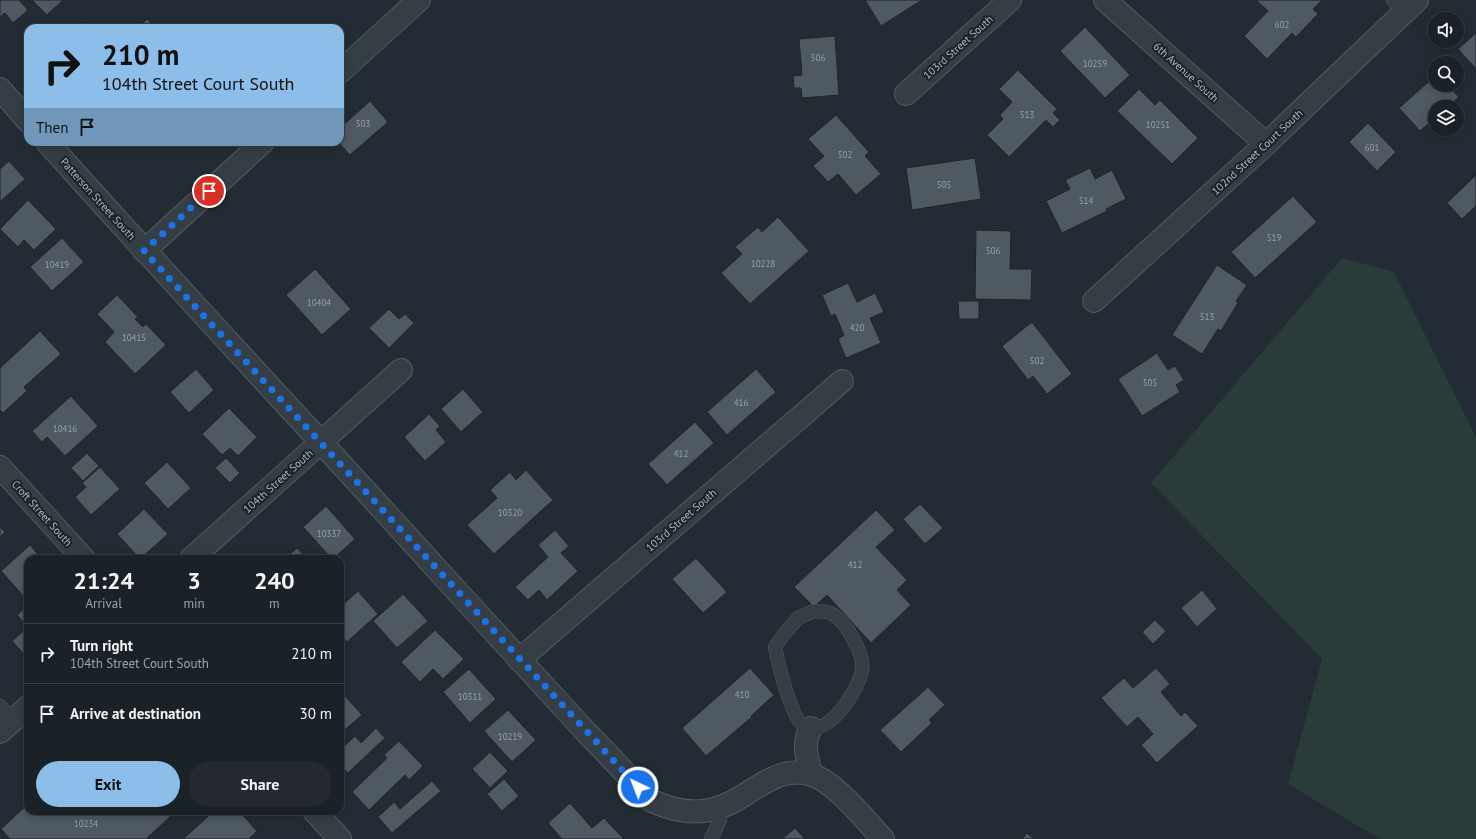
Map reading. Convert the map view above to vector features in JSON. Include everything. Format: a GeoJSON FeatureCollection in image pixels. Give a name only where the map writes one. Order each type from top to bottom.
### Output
{"type":"FeatureCollection","features":[{"type":"Feature","properties":{"kind":"street"},"geometry":{"type":"LineString","coordinates":[[344,68],[419,0]]}},
{"type":"Feature","properties":{"kind":"street","name":"103rd Street South"},"geometry":{"type":"LineString","coordinates":[[906,94],[1010,0]]}},
{"type":"Feature","properties":{"kind":"street","name":"6th Avenue South"},"geometry":{"type":"LineString","coordinates":[[1105,0],[1266,144]]}},
{"type":"Feature","properties":{"kind":"street","name":"102nd Street Court South"},"geometry":{"type":"LineString","coordinates":[[1094,301],[1266,144],[1405,4]]}},
{"type":"Feature","properties":{"kind":"street"},"geometry":{"type":"LineString","coordinates":[[0,89],[24,116]]}},
{"type":"Feature","properties":{"kind":"street","name":"Patterson Street South"},"geometry":{"type":"LineString","coordinates":[[51,146],[144,251],[321,442],[519,660],[649,798],[677,816],[716,829]]}},
{"type":"Feature","properties":{"kind":"street"},"geometry":{"type":"LineString","coordinates":[[144,251],[259,146]]}},
{"type":"Feature","properties":{"kind":"street","name":"104th Street South"},"geometry":{"type":"LineString","coordinates":[[195,555],[401,370]]}},
{"type":"Feature","properties":{"kind":"street","name":"103rd Street South"},"geometry":{"type":"LineString","coordinates":[[519,660],[842,381]]}},
{"type":"Feature","properties":{"kind":"street","name":"Croft Street South"},"geometry":{"type":"LineString","coordinates":[[0,467],[80,555]]}},
{"type":"Feature","properties":{"kind":"street"},"geometry":{"type":"LineString","coordinates":[[811,774],[806,753],[806,744],[807,735],[812,728]]}},
{"type":"Feature","properties":{"kind":"street"},"geometry":{"type":"LineString","coordinates":[[716,829],[783,776],[797,772],[811,774],[829,784],[845,798],[883,839]]}},
{"type":"Feature","properties":{"kind":"street"},"geometry":{"type":"LineString","coordinates":[[318,815],[340,839]]}},
{"type":"Feature","properties":{"kind":"lane"},"geometry":{"type":"LineString","coordinates":[[814,611],[832,613],[846,628],[859,648],[862,670],[853,694],[841,711],[826,724],[812,728],[803,726],[792,709],[777,661],[775,647],[798,618],[814,611]]}},
{"type":"Feature","properties":{"kind":"shaded area"},"geometry":{"type":"Polygon","coordinates":[[[1342,258],[1394,272],[1476,437],[1476,839],[1380,839],[1288,784],[1322,659],[1151,483],[1342,258]]]}},
{"type":"Feature","properties":{"kind":"building"},"geometry":{"type":"Polygon","coordinates":[[[0,0],[19,0],[28,10],[13,23],[5,13],[0,17],[0,0]]]}},
{"type":"Feature","properties":{"kind":"building"},"geometry":{"type":"Polygon","coordinates":[[[32,0],[63,0],[47,15],[32,0]]]}},
{"type":"Feature","properties":{"kind":"building"},"geometry":{"type":"Polygon","coordinates":[[[865,0],[922,0],[881,26],[865,0]]]}},
{"type":"Feature","properties":{"kind":"building"},"geometry":{"type":"Polygon","coordinates":[[[1256,0],[1322,0],[1313,9],[1318,14],[1296,37],[1292,33],[1267,59],[1244,36],[1268,11],[1256,0]]]}},
{"type":"Feature","properties":{"kind":"building"},"geometry":{"type":"Polygon","coordinates":[[[147,19],[152,24],[142,24],[147,19]]]}},
{"type":"Feature","properties":{"kind":"building"},"geometry":{"type":"Polygon","coordinates":[[[1085,27],[1130,75],[1105,98],[1060,51],[1085,27]]]}},
{"type":"Feature","properties":{"kind":"building"},"geometry":{"type":"Polygon","coordinates":[[[1476,33],[1476,69],[1458,49],[1464,48],[1464,44],[1476,33]]]}},
{"type":"Feature","properties":{"kind":"building"},"geometry":{"type":"Polygon","coordinates":[[[835,36],[839,95],[802,98],[801,88],[794,88],[793,76],[802,75],[799,39],[835,36]]]}},
{"type":"Feature","properties":{"kind":"building"},"geometry":{"type":"Polygon","coordinates":[[[1018,70],[1057,109],[1053,113],[1060,120],[1053,127],[1046,120],[1009,157],[987,135],[1003,119],[1000,115],[1012,102],[999,89],[1018,70]]]}},
{"type":"Feature","properties":{"kind":"building"},"geometry":{"type":"Polygon","coordinates":[[[1428,82],[1428,92],[1454,92],[1459,97],[1455,100],[1428,100],[1428,124],[1420,131],[1399,108],[1428,82]]]}},
{"type":"Feature","properties":{"kind":"building"},"geometry":{"type":"Polygon","coordinates":[[[1139,89],[1155,105],[1160,100],[1198,138],[1172,164],[1117,111],[1139,89]]]}},
{"type":"Feature","properties":{"kind":"building"},"geometry":{"type":"Polygon","coordinates":[[[370,101],[388,122],[350,155],[342,146],[344,146],[344,124],[370,101]]]}},
{"type":"Feature","properties":{"kind":"building"},"geometry":{"type":"Polygon","coordinates":[[[836,115],[869,152],[865,156],[881,174],[856,195],[838,174],[828,182],[813,166],[824,156],[808,139],[836,115]]]}},
{"type":"Feature","properties":{"kind":"building"},"geometry":{"type":"Polygon","coordinates":[[[1368,123],[1396,152],[1377,171],[1349,142],[1368,123]]]}},
{"type":"Feature","properties":{"kind":"building"},"geometry":{"type":"Polygon","coordinates":[[[975,158],[981,199],[912,210],[906,168],[975,158]]]}},
{"type":"Feature","properties":{"kind":"building"},"geometry":{"type":"Polygon","coordinates":[[[9,161],[25,179],[0,202],[0,169],[9,161]]]}},
{"type":"Feature","properties":{"kind":"building"},"geometry":{"type":"Polygon","coordinates":[[[1090,168],[1095,179],[1112,170],[1126,199],[1106,209],[1107,211],[1062,233],[1046,201],[1070,189],[1065,180],[1090,168]]]}},
{"type":"Feature","properties":{"kind":"building"},"geometry":{"type":"Polygon","coordinates":[[[1476,175],[1476,206],[1462,219],[1447,203],[1476,175]]]}},
{"type":"Feature","properties":{"kind":"building"},"geometry":{"type":"Polygon","coordinates":[[[1293,196],[1317,222],[1255,278],[1231,252],[1293,196]]]}},
{"type":"Feature","properties":{"kind":"building"},"geometry":{"type":"Polygon","coordinates":[[[28,200],[56,229],[34,250],[24,240],[18,247],[0,229],[28,200]]]}},
{"type":"Feature","properties":{"kind":"building"},"geometry":{"type":"Polygon","coordinates":[[[778,217],[809,251],[750,304],[721,273],[742,254],[735,247],[758,227],[762,232],[778,217]]]}},
{"type":"Feature","properties":{"kind":"building"},"geometry":{"type":"Polygon","coordinates":[[[976,230],[1011,231],[1010,269],[1032,269],[1031,300],[975,299],[976,230]]]}},
{"type":"Feature","properties":{"kind":"building"},"geometry":{"type":"Polygon","coordinates":[[[62,238],[84,262],[52,291],[30,267],[62,238]]]}},
{"type":"Feature","properties":{"kind":"building"},"geometry":{"type":"Polygon","coordinates":[[[1217,265],[1247,285],[1236,301],[1238,303],[1221,331],[1218,329],[1202,354],[1172,335],[1217,265]]]}},
{"type":"Feature","properties":{"kind":"building"},"geometry":{"type":"Polygon","coordinates":[[[315,269],[351,309],[322,335],[286,295],[315,269]]]}},
{"type":"Feature","properties":{"kind":"building"},"geometry":{"type":"Polygon","coordinates":[[[848,283],[857,302],[875,293],[884,312],[870,318],[881,343],[846,358],[838,339],[844,335],[835,314],[831,316],[822,295],[848,283]]]}},
{"type":"Feature","properties":{"kind":"building"},"geometry":{"type":"Polygon","coordinates":[[[117,295],[138,317],[135,319],[143,327],[146,324],[166,345],[135,374],[105,342],[114,332],[97,314],[117,295]]]}},
{"type":"Feature","properties":{"kind":"building"},"geometry":{"type":"Polygon","coordinates":[[[958,301],[979,301],[979,319],[959,319],[958,301]]]}},
{"type":"Feature","properties":{"kind":"building"},"geometry":{"type":"Polygon","coordinates":[[[389,309],[399,319],[405,314],[414,323],[389,348],[369,328],[389,309]]]}},
{"type":"Feature","properties":{"kind":"building"},"geometry":{"type":"Polygon","coordinates":[[[1032,322],[1072,374],[1047,394],[1033,376],[1028,380],[1002,346],[1032,322]]]}},
{"type":"Feature","properties":{"kind":"building"},"geometry":{"type":"Polygon","coordinates":[[[40,331],[61,354],[24,387],[27,391],[3,413],[0,410],[0,368],[40,331]]]}},
{"type":"Feature","properties":{"kind":"building"},"geometry":{"type":"Polygon","coordinates":[[[1157,353],[1168,370],[1175,366],[1184,380],[1176,385],[1180,392],[1142,416],[1118,379],[1157,353]]]}},
{"type":"Feature","properties":{"kind":"building"},"geometry":{"type":"Polygon","coordinates":[[[196,369],[214,390],[189,413],[170,392],[196,369]]]}},
{"type":"Feature","properties":{"kind":"building"},"geometry":{"type":"Polygon","coordinates":[[[756,369],[776,392],[727,435],[707,412],[756,369]]]}},
{"type":"Feature","properties":{"kind":"building"},"geometry":{"type":"Polygon","coordinates":[[[463,389],[483,412],[461,432],[441,409],[463,389]]]}},
{"type":"Feature","properties":{"kind":"building"},"geometry":{"type":"Polygon","coordinates":[[[71,396],[98,426],[65,456],[47,437],[42,442],[32,431],[71,396]]]}},
{"type":"Feature","properties":{"kind":"building"},"geometry":{"type":"Polygon","coordinates":[[[229,408],[257,437],[238,456],[230,448],[222,455],[202,434],[229,408]]]}},
{"type":"Feature","properties":{"kind":"building"},"geometry":{"type":"Polygon","coordinates":[[[429,414],[440,426],[436,430],[446,442],[425,461],[404,437],[429,414]]]}},
{"type":"Feature","properties":{"kind":"building"},"geometry":{"type":"Polygon","coordinates":[[[695,422],[714,443],[667,485],[648,464],[695,422]]]}},
{"type":"Feature","properties":{"kind":"building"},"geometry":{"type":"Polygon","coordinates":[[[87,453],[99,466],[83,481],[71,468],[87,453]]]}},
{"type":"Feature","properties":{"kind":"building"},"geometry":{"type":"Polygon","coordinates":[[[226,458],[240,473],[230,483],[215,468],[226,458]]]}},
{"type":"Feature","properties":{"kind":"building"},"geometry":{"type":"Polygon","coordinates":[[[167,462],[191,488],[168,509],[144,483],[167,462]]]}},
{"type":"Feature","properties":{"kind":"building"},"geometry":{"type":"Polygon","coordinates":[[[100,467],[120,489],[91,515],[75,497],[86,487],[82,483],[100,467]]]}},
{"type":"Feature","properties":{"kind":"building"},"geometry":{"type":"Polygon","coordinates":[[[526,470],[553,500],[494,554],[467,525],[497,498],[490,490],[510,472],[516,480],[526,470]]]}},
{"type":"Feature","properties":{"kind":"building"},"geometry":{"type":"Polygon","coordinates":[[[920,504],[943,528],[925,544],[903,519],[920,504]]]}},
{"type":"Feature","properties":{"kind":"building"},"geometry":{"type":"Polygon","coordinates":[[[326,506],[355,539],[337,555],[328,555],[303,527],[326,506]]]}},
{"type":"Feature","properties":{"kind":"building"},"geometry":{"type":"Polygon","coordinates":[[[144,509],[168,534],[144,555],[136,555],[117,534],[144,509]]]}},
{"type":"Feature","properties":{"kind":"building"},"geometry":{"type":"Polygon","coordinates":[[[876,510],[895,530],[876,547],[907,580],[897,590],[911,605],[871,643],[827,595],[814,607],[794,587],[876,510]]]}},
{"type":"Feature","properties":{"kind":"building"},"geometry":{"type":"Polygon","coordinates":[[[0,527],[5,532],[0,537],[0,527]]]}},
{"type":"Feature","properties":{"kind":"building"},"geometry":{"type":"Polygon","coordinates":[[[555,530],[569,546],[561,553],[578,571],[547,600],[539,590],[528,600],[515,587],[548,557],[538,545],[555,530]]]}},
{"type":"Feature","properties":{"kind":"building"},"geometry":{"type":"Polygon","coordinates":[[[30,545],[39,555],[24,555],[24,597],[1,571],[30,545]]]}},
{"type":"Feature","properties":{"kind":"building"},"geometry":{"type":"Polygon","coordinates":[[[297,548],[303,555],[289,555],[297,548]]]}},
{"type":"Feature","properties":{"kind":"building"},"geometry":{"type":"Polygon","coordinates":[[[696,558],[727,592],[703,613],[672,579],[696,558]]]}},
{"type":"Feature","properties":{"kind":"building"},"geometry":{"type":"Polygon","coordinates":[[[1202,590],[1217,609],[1197,627],[1181,608],[1202,590]]]}},
{"type":"Feature","properties":{"kind":"building"},"geometry":{"type":"Polygon","coordinates":[[[358,591],[378,614],[347,642],[344,639],[344,603],[358,591]]]}},
{"type":"Feature","properties":{"kind":"building"},"geometry":{"type":"Polygon","coordinates":[[[403,594],[428,621],[397,648],[373,621],[403,594]]]}},
{"type":"Feature","properties":{"kind":"building"},"geometry":{"type":"Polygon","coordinates":[[[24,609],[24,623],[17,615],[24,609]]]}},
{"type":"Feature","properties":{"kind":"building"},"geometry":{"type":"Polygon","coordinates":[[[1155,620],[1166,631],[1153,644],[1142,632],[1155,620]]]}},
{"type":"Feature","properties":{"kind":"building"},"geometry":{"type":"Polygon","coordinates":[[[24,630],[24,654],[12,641],[24,630]]]}},
{"type":"Feature","properties":{"kind":"building"},"geometry":{"type":"Polygon","coordinates":[[[435,630],[464,659],[443,679],[433,669],[420,682],[401,662],[435,630]]]}},
{"type":"Feature","properties":{"kind":"building"},"geometry":{"type":"Polygon","coordinates":[[[750,668],[774,695],[751,716],[752,717],[706,756],[682,728],[750,668]]]}},
{"type":"Feature","properties":{"kind":"building"},"geometry":{"type":"Polygon","coordinates":[[[1156,668],[1170,684],[1161,692],[1181,716],[1185,712],[1198,726],[1157,763],[1141,745],[1153,734],[1138,717],[1127,727],[1101,698],[1124,678],[1133,688],[1156,668]]]}},
{"type":"Feature","properties":{"kind":"building"},"geometry":{"type":"Polygon","coordinates":[[[469,669],[496,699],[470,723],[443,692],[469,669]]]}},
{"type":"Feature","properties":{"kind":"building"},"geometry":{"type":"Polygon","coordinates":[[[928,687],[945,705],[929,720],[932,723],[901,752],[880,730],[928,687]]]}},
{"type":"Feature","properties":{"kind":"building"},"geometry":{"type":"Polygon","coordinates":[[[344,695],[362,715],[344,731],[344,695]]]}},
{"type":"Feature","properties":{"kind":"building"},"geometry":{"type":"Polygon","coordinates":[[[508,710],[536,740],[512,762],[484,731],[508,710]]]}},
{"type":"Feature","properties":{"kind":"building"},"geometry":{"type":"Polygon","coordinates":[[[376,728],[385,738],[348,773],[344,769],[344,746],[355,736],[361,743],[376,728]]]}},
{"type":"Feature","properties":{"kind":"building"},"geometry":{"type":"Polygon","coordinates":[[[399,741],[423,766],[409,780],[405,775],[369,810],[352,792],[387,758],[384,755],[399,741]]]}},
{"type":"Feature","properties":{"kind":"building"},"geometry":{"type":"Polygon","coordinates":[[[490,752],[508,771],[490,788],[472,769],[490,752]]]}},
{"type":"Feature","properties":{"kind":"building"},"geometry":{"type":"Polygon","coordinates":[[[504,779],[519,796],[502,811],[487,794],[504,779]]]}},
{"type":"Feature","properties":{"kind":"building"},"geometry":{"type":"Polygon","coordinates":[[[432,781],[441,791],[392,833],[378,817],[394,802],[400,809],[432,781]]]}},
{"type":"Feature","properties":{"kind":"building"},"geometry":{"type":"Polygon","coordinates":[[[570,803],[592,828],[604,818],[624,839],[562,839],[548,823],[570,803]]]}},
{"type":"Feature","properties":{"kind":"building"},"geometry":{"type":"Polygon","coordinates":[[[24,808],[24,815],[171,816],[146,839],[10,839],[1,829],[24,808]]]}},
{"type":"Feature","properties":{"kind":"building"},"geometry":{"type":"Polygon","coordinates":[[[210,815],[243,815],[257,831],[249,839],[183,839],[210,815]]]}},
{"type":"Feature","properties":{"kind":"building"},"geometry":{"type":"Polygon","coordinates":[[[795,828],[805,839],[782,839],[795,828]]]}},
{"type":"Feature","properties":{"kind":"building"},"geometry":{"type":"Polygon","coordinates":[[[1027,833],[1034,839],[1022,839],[1027,833]]]}},
{"type":"Feature","properties":{"kind":"route"},"geometry":{"type":"LineString","coordinates":[[209,191],[144,251],[311,430],[519,660],[638,787]]}}]}
